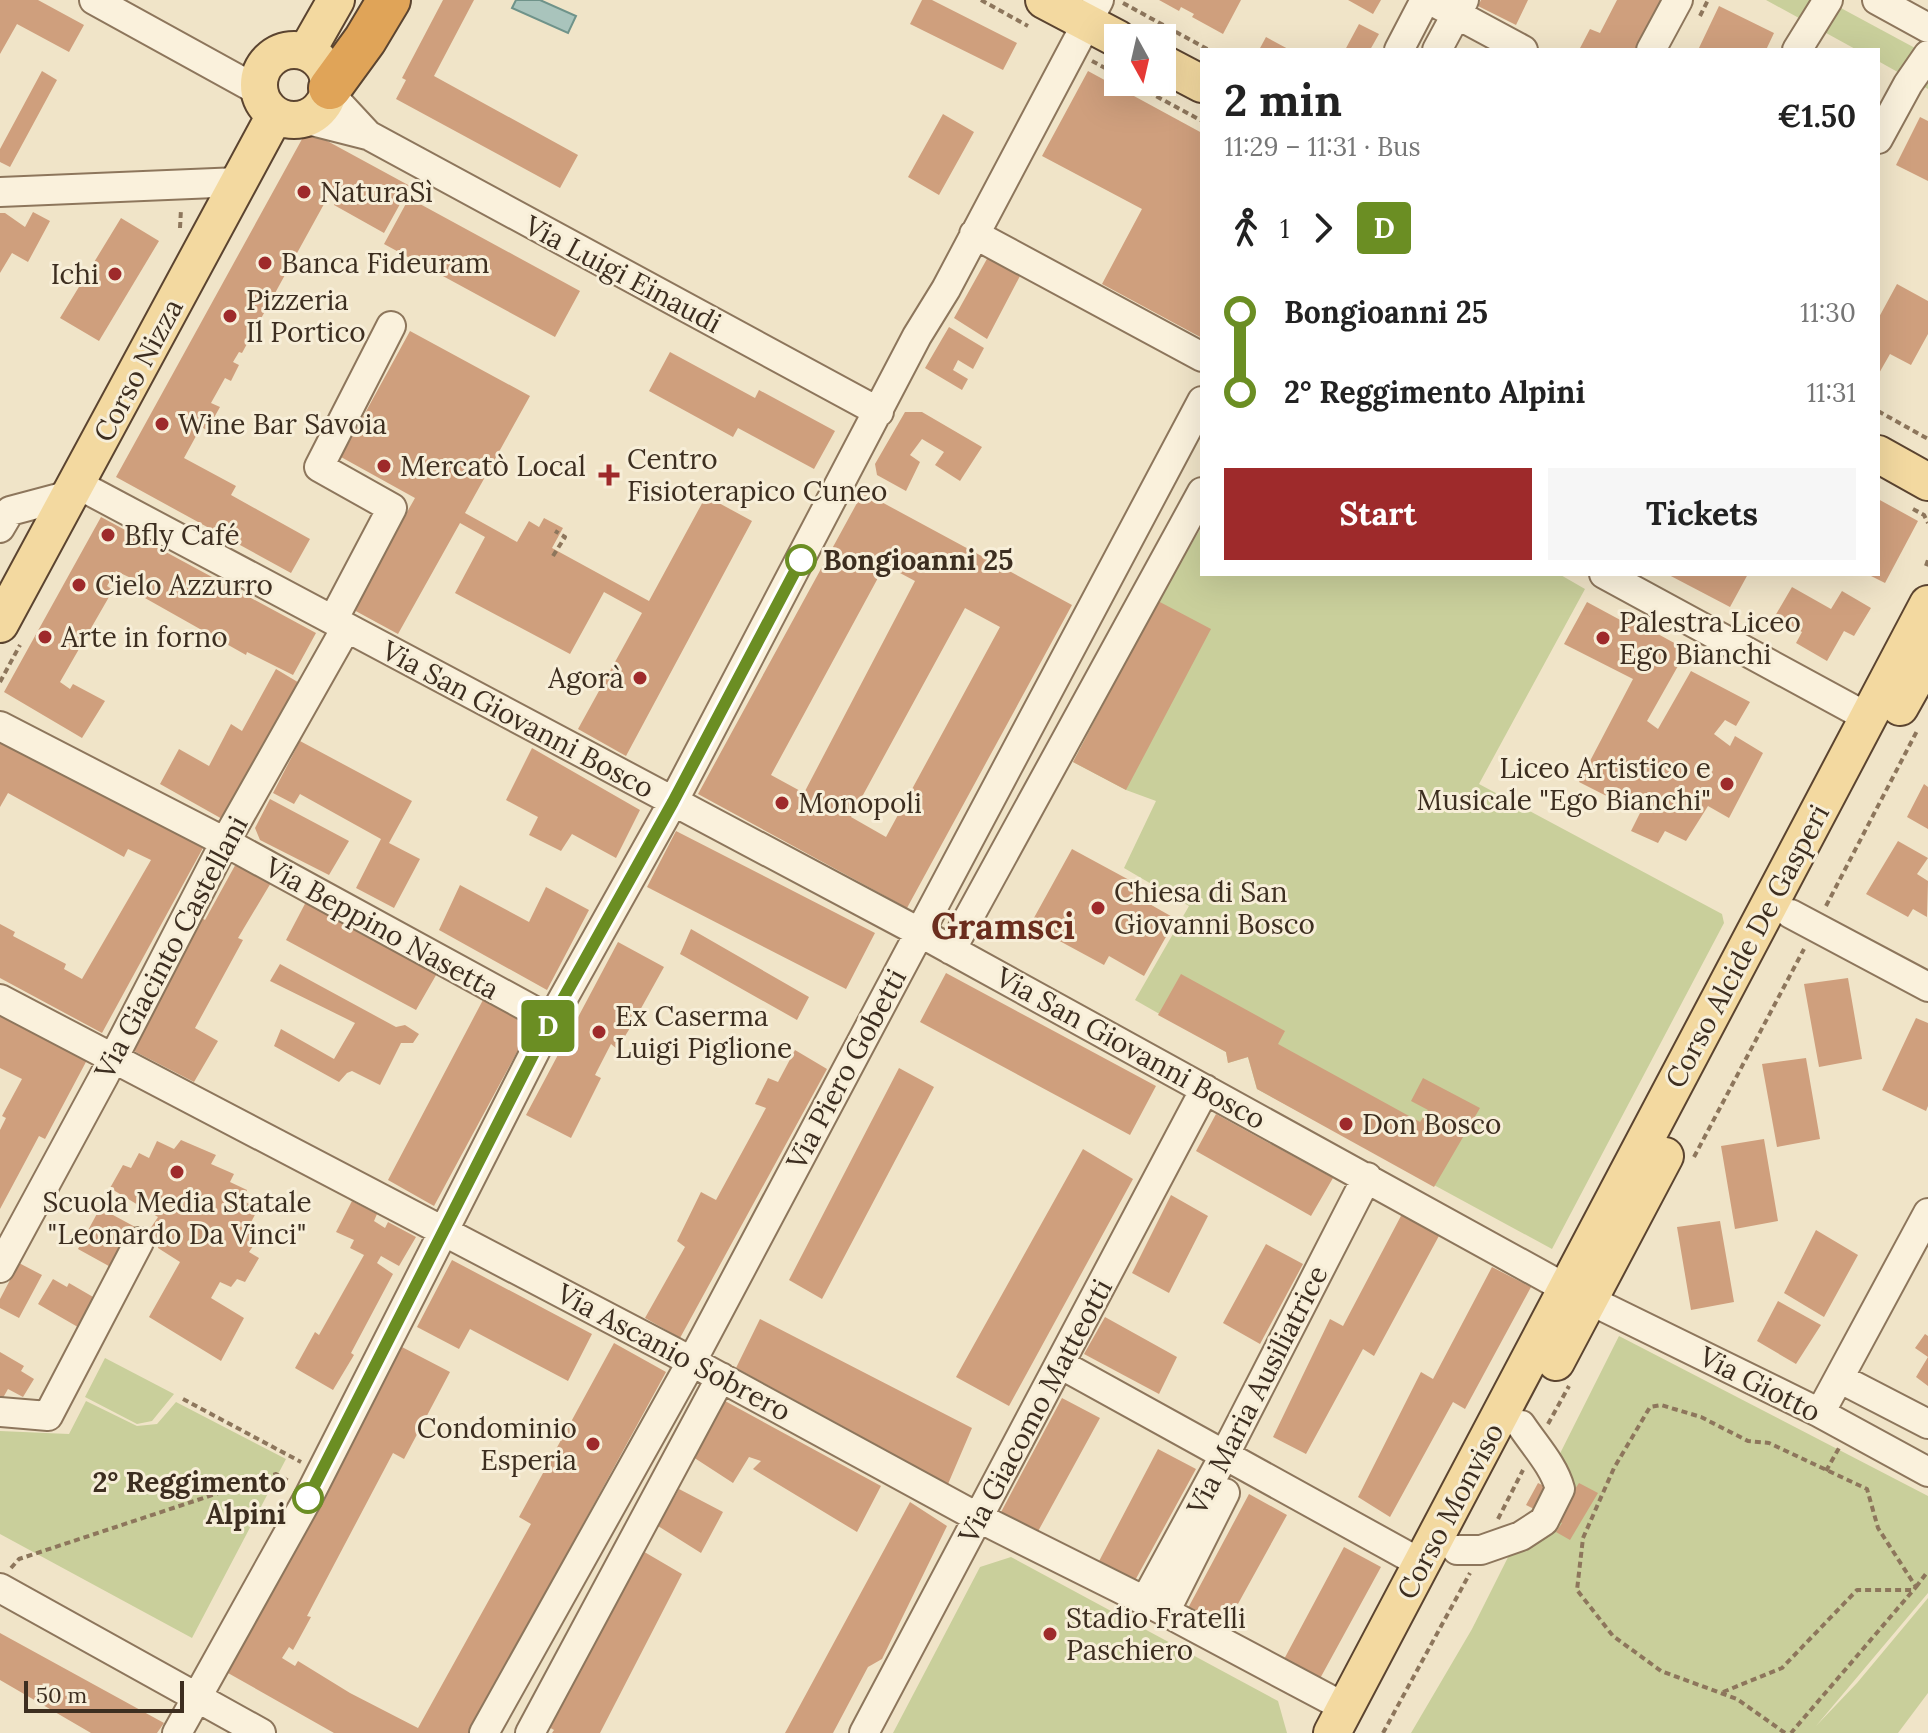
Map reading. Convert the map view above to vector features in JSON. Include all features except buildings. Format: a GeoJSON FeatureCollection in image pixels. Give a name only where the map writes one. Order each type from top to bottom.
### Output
{"type":"FeatureCollection","features":[{"type":"Feature","properties":{"kind":"highway"},"geometry":{"type":"LineString","coordinates":[[299,101],[389,0]]}},
{"type":"Feature","properties":{"kind":"main road"},"geometry":{"type":"LineString","coordinates":[[299,101],[327,70],[307,51],[336,0]]}},
{"type":"Feature","properties":{"kind":"main road"},"geometry":{"type":"LineString","coordinates":[[1044,0],[1107,16]]}},
{"type":"Feature","properties":{"kind":"main road","name":"Corso Nizza"},"geometry":{"type":"LineString","coordinates":[[0,624],[239,182],[299,101],[262,70],[268,61],[286,50],[307,51]]}},
{"type":"Feature","properties":{"kind":"main road"},"geometry":{"type":"LineString","coordinates":[[1176,70],[1200,83]]}},
{"type":"Feature","properties":{"kind":"main road"},"geometry":{"type":"LineString","coordinates":[[1880,455],[1928,482]]}},
{"type":"Feature","properties":{"kind":"main road","name":"Corso Alcide De Gasperi"},"geometry":{"type":"LineString","coordinates":[[1579,1294],[1867,717],[1928,604]]}},
{"type":"Feature","properties":{"kind":"main road","name":"Corso Alcide De Gasperi"},"geometry":{"type":"LineString","coordinates":[[1579,1294],[1791,914],[1928,657]]}},
{"type":"Feature","properties":{"kind":"main road","name":"Corso Monviso"},"geometry":{"type":"LineString","coordinates":[[1345,1725],[1457,1550],[1521,1425],[1579,1294]]}},
{"type":"Feature","properties":{"kind":"main road","name":"Corso Monviso"},"geometry":{"type":"LineString","coordinates":[[1345,1725],[1422,1564],[1579,1294]]}},
{"type":"Feature","properties":{"kind":"street","name":"Via Luigi Einaudi"},"geometry":{"type":"LineString","coordinates":[[94,0],[368,135],[879,412]]}},
{"type":"Feature","properties":{"kind":"street"},"geometry":{"type":"LineString","coordinates":[[1400,48],[1428,0],[1460,7],[1520,48]]}},
{"type":"Feature","properties":{"kind":"street"},"geometry":{"type":"LineString","coordinates":[[1652,48],[1678,0]]}},
{"type":"Feature","properties":{"kind":"street"},"geometry":{"type":"LineString","coordinates":[[1798,48],[1828,0]]}},
{"type":"Feature","properties":{"kind":"street"},"geometry":{"type":"LineString","coordinates":[[1877,0],[1928,28]]}},
{"type":"Feature","properties":{"kind":"street"},"geometry":{"type":"LineString","coordinates":[[1438,48],[1460,7]]}},
{"type":"Feature","properties":{"kind":"street"},"geometry":{"type":"LineString","coordinates":[[177,1733],[315,1483],[551,1020],[673,802],[917,336],[974,234],[1107,16]]}},
{"type":"Feature","properties":{"kind":"street"},"geometry":{"type":"LineString","coordinates":[[1880,135],[1928,55]]}},
{"type":"Feature","properties":{"kind":"street"},"geometry":{"type":"LineString","coordinates":[[0,192],[239,182]]}},
{"type":"Feature","properties":{"kind":"street"},"geometry":{"type":"LineString","coordinates":[[974,234],[1200,356]]}},
{"type":"Feature","properties":{"kind":"street","name":"Via Giacinto Castellani"},"geometry":{"type":"LineString","coordinates":[[0,1268],[340,624],[392,508],[319,467],[391,326]]}},
{"type":"Feature","properties":{"kind":"street","name":"Via Piero Gobetti"},"geometry":{"type":"LineString","coordinates":[[484,1733],[692,1361],[1200,405]]}},
{"type":"Feature","properties":{"kind":"street"},"geometry":{"type":"LineString","coordinates":[[0,528],[10,511],[73,489]]}},
{"type":"Feature","properties":{"kind":"street","name":"Via San Giovanni Bosco"},"geometry":{"type":"LineString","coordinates":[[73,489],[340,624],[919,932],[1579,1294]]}},
{"type":"Feature","properties":{"kind":"street"},"geometry":{"type":"LineString","coordinates":[[951,950],[1200,496]]}},
{"type":"Feature","properties":{"kind":"street"},"geometry":{"type":"LineString","coordinates":[[1608,576],[1867,717]]}},
{"type":"Feature","properties":{"kind":"street","name":"Via Beppino Nasetta"},"geometry":{"type":"LineString","coordinates":[[0,726],[225,842],[551,1020]]}},
{"type":"Feature","properties":{"kind":"street"},"geometry":{"type":"LineString","coordinates":[[1791,914],[1928,987]]}},
{"type":"Feature","properties":{"kind":"street","name":"Via Ascanio Sobrero"},"geometry":{"type":"LineString","coordinates":[[0,999],[692,1361],[979,1518],[1155,1607],[1345,1725]]}},
{"type":"Feature","properties":{"kind":"street","name":"Via Giacomo Matteotti"},"geometry":{"type":"LineString","coordinates":[[864,1733],[1205,1089]]}},
{"type":"Feature","properties":{"kind":"street","name":"Via Maria Ausiliatrice"},"geometry":{"type":"LineString","coordinates":[[1155,1607],[1375,1182]]}},
{"type":"Feature","properties":{"kind":"street"},"geometry":{"type":"LineString","coordinates":[[1820,1413],[1928,1213]]}},
{"type":"Feature","properties":{"kind":"street"},"geometry":{"type":"LineString","coordinates":[[0,1412],[48,1416],[139,1242]]}},
{"type":"Feature","properties":{"kind":"street","name":"Via Giotto"},"geometry":{"type":"LineString","coordinates":[[1579,1294],[1820,1413],[1928,1472]]}},
{"type":"Feature","properties":{"kind":"street"},"geometry":{"type":"LineString","coordinates":[[1060,1364],[1422,1564]]}},
{"type":"Feature","properties":{"kind":"street"},"geometry":{"type":"LineString","coordinates":[[530,1733],[721,1377]]}},
{"type":"Feature","properties":{"kind":"street"},"geometry":{"type":"LineString","coordinates":[[1839,1378],[1928,1424]]}},
{"type":"Feature","properties":{"kind":"street"},"geometry":{"type":"LineString","coordinates":[[1457,1550],[1481,1550],[1521,1536],[1544,1521],[1560,1489],[1556,1473],[1543,1460],[1521,1425]]}},
{"type":"Feature","properties":{"kind":"street"},"geometry":{"type":"LineString","coordinates":[[5,1579],[196,1697],[261,1733]]}},
{"type":"Feature","properties":{"kind":"path"},"geometry":{"type":"LineString","coordinates":[[1107,16],[1203,48]]}},
{"type":"Feature","properties":{"kind":"path"},"geometry":{"type":"LineString","coordinates":[[1156,96],[1200,120]]}},
{"type":"Feature","properties":{"kind":"path"},"geometry":{"type":"LineString","coordinates":[[1880,412],[1928,439]]}},
{"type":"Feature","properties":{"kind":"path"},"geometry":{"type":"LineString","coordinates":[[553,556],[565,537],[555,531]]}},
{"type":"Feature","properties":{"kind":"path"},"geometry":{"type":"LineString","coordinates":[[183,1399],[315,1483]]}},
{"type":"Feature","properties":{"kind":"path"},"geometry":{"type":"LineString","coordinates":[[1914,1588],[1878,1528],[1867,1489],[1769,1443],[1748,1441],[1701,1417],[1661,1405],[1650,1407],[1614,1468],[1583,1538],[1577,1590],[1613,1636],[1661,1671],[1737,1699],[1788,1733],[1875,1638],[1928,1571]]}},
{"type":"Feature","properties":{"kind":"path"},"geometry":{"type":"LineString","coordinates":[[5,1579],[19,1559],[276,1474],[315,1483]]}},
{"type":"Feature","properties":{"kind":"path"},"geometry":{"type":"LineString","coordinates":[[1721,1693],[1782,1668],[1857,1590],[1914,1588]]}},
{"type":"Feature","properties":{"kind":"green space"},"geometry":{"type":"Polygon","coordinates":[[[1766,0],[1826,0],[1928,55],[1928,89],[1880,62],[1880,48],[1853,48],[1766,0]]]}},
{"type":"Feature","properties":{"kind":"green space"},"geometry":{"type":"Polygon","coordinates":[[[1200,529],[1200,576],[1562,576],[1585,589],[1479,784],[1722,914],[1724,923],[1552,1249],[1257,1089],[1248,1057],[1228,1063],[1226,1052],[1135,1000],[1189,906],[1124,868],[1156,801],[1126,790],[1073,762],[1158,601],[1200,529]]]}},
{"type":"Feature","properties":{"kind":"green space"},"geometry":{"type":"Polygon","coordinates":[[[1619,1336],[1928,1496],[1928,1593],[1816,1726],[1857,1683],[1928,1598],[1928,1693],[1898,1733],[1411,1733],[1472,1629],[1619,1336]]]}},
{"type":"Feature","properties":{"kind":"green space"},"geometry":{"type":"Polygon","coordinates":[[[105,1358],[174,1394],[152,1421],[137,1424],[85,1397],[105,1358]]]}},
{"type":"Feature","properties":{"kind":"green space"},"geometry":{"type":"Polygon","coordinates":[[[86,1401],[137,1426],[157,1424],[176,1402],[286,1459],[192,1638],[0,1534],[0,1431],[69,1434],[86,1401]]]}},
{"type":"Feature","properties":{"kind":"green space","name":"Stadio Fratelli Paschiero"},"geometry":{"type":"Polygon","coordinates":[[[1011,1557],[1278,1701],[1287,1733],[893,1733],[980,1567],[1011,1557]]]}},
{"type":"Feature","properties":{"kind":"water"},"geometry":{"type":"Polygon","coordinates":[[[516,0],[540,0],[576,16],[568,33],[512,8],[516,0]]]}},
{"type":"Feature","properties":{"kind":"bus line","name":"D"},"geometry":{"type":"LineString","coordinates":[[308,1498],[544,1033],[673,802],[801,560]]}},
{"type":"Feature","properties":{"kind":"place","name":"NaturaSì"},"geometry":{"type":"Point","coordinates":[304,192]}},
{"type":"Feature","properties":{"kind":"place","name":"Banca Fideuram"},"geometry":{"type":"Point","coordinates":[265,263]}},
{"type":"Feature","properties":{"kind":"place","name":"Ichi"},"geometry":{"type":"Point","coordinates":[115,274]}},
{"type":"Feature","properties":{"kind":"place","name":"Pizzeria Il Portico"},"geometry":{"type":"Point","coordinates":[230,316]}},
{"type":"Feature","properties":{"kind":"place","name":"Wine Bar Savoia"},"geometry":{"type":"Point","coordinates":[162,424]}},
{"type":"Feature","properties":{"kind":"place","name":"Mercatò Local"},"geometry":{"type":"Point","coordinates":[384,466]}},
{"type":"Feature","properties":{"kind":"place","name":"Centro Fisioterapico Cuneo"},"geometry":{"type":"Point","coordinates":[609,475]}},
{"type":"Feature","properties":{"kind":"place","name":"Bfly Café"},"geometry":{"type":"Point","coordinates":[108,535]}},
{"type":"Feature","properties":{"kind":"place","name":"Bongioanni 25"},"geometry":{"type":"Point","coordinates":[801,560]}},
{"type":"Feature","properties":{"kind":"place","name":"Cielo Azzurro"},"geometry":{"type":"Point","coordinates":[79,585]}},
{"type":"Feature","properties":{"kind":"place","name":"Arte in forno"},"geometry":{"type":"Point","coordinates":[45,637]}},
{"type":"Feature","properties":{"kind":"place","name":"Palestra Liceo Ego Bianchi"},"geometry":{"type":"Point","coordinates":[1603,638]}},
{"type":"Feature","properties":{"kind":"place","name":"Agorà"},"geometry":{"type":"Point","coordinates":[640,678]}},
{"type":"Feature","properties":{"kind":"place","name":"Liceo Artistico e Musicale \"Ego Bianchi\""},"geometry":{"type":"Point","coordinates":[1727,784]}},
{"type":"Feature","properties":{"kind":"place","name":"Monopoli"},"geometry":{"type":"Point","coordinates":[782,803]}},
{"type":"Feature","properties":{"kind":"place","name":"Chiesa di San Giovanni Bosco"},"geometry":{"type":"Point","coordinates":[1098,908]}},
{"type":"Feature","properties":{"kind":"place","name":"Ex Caserma Luigi Piglione"},"geometry":{"type":"Point","coordinates":[599,1032]}},
{"type":"Feature","properties":{"kind":"place","name":"Don Bosco"},"geometry":{"type":"Point","coordinates":[1346,1124]}},
{"type":"Feature","properties":{"kind":"place","name":"Scuola Media Statale \"Leonardo Da Vinci\""},"geometry":{"type":"Point","coordinates":[177,1172]}},
{"type":"Feature","properties":{"kind":"place","name":"Condominio Esperia"},"geometry":{"type":"Point","coordinates":[593,1444]}},
{"type":"Feature","properties":{"kind":"place","name":"2° Reggimento Alpini"},"geometry":{"type":"Point","coordinates":[308,1498]}},
{"type":"Feature","properties":{"kind":"place","name":"Stadio Fratelli Paschiero"},"geometry":{"type":"Point","coordinates":[1050,1634]}},
{"type":"Feature","properties":{"kind":"district","name":"Gramsci"},"geometry":{"type":"Point","coordinates":[1003,926]}}]}
